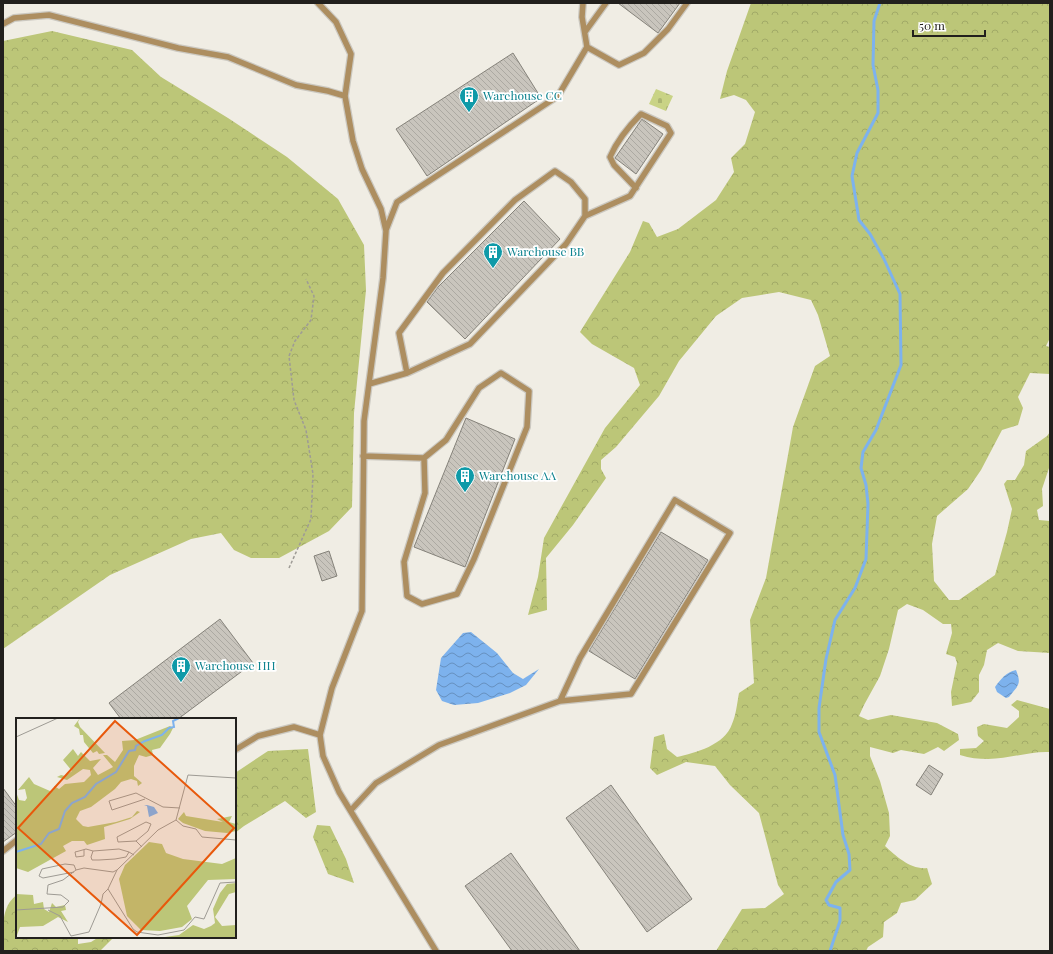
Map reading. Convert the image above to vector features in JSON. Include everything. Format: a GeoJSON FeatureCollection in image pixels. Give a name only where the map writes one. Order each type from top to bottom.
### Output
{"type":"FeatureCollection","features":[{"type":"Feature","properties":{"kind":"lane"},"geometry":{"type":"LineString","coordinates":[[318,3],[336,22],[351,54],[345,96],[353,142],[362,170],[381,209],[386,231],[383,278],[364,421],[362,611],[332,688],[320,736],[323,756],[339,792],[436,951]]}},
{"type":"Feature","properties":{"kind":"lane"},"geometry":{"type":"LineString","coordinates":[[386,231],[397,202],[558,96],[587,47],[582,17],[583,3]]}},
{"type":"Feature","properties":{"kind":"lane"},"geometry":{"type":"LineString","coordinates":[[585,32],[606,3]]}},
{"type":"Feature","properties":{"kind":"lane"},"geometry":{"type":"LineString","coordinates":[[587,47],[619,65],[644,53],[668,29],[687,3]]}},
{"type":"Feature","properties":{"kind":"lane"},"geometry":{"type":"LineString","coordinates":[[3,24],[14,18],[49,15],[178,48],[228,57],[296,85],[345,96]]}},
{"type":"Feature","properties":{"kind":"lane"},"geometry":{"type":"LineString","coordinates":[[369,384],[407,373],[470,344],[566,244],[585,216],[630,196],[636,188],[671,133],[668,126],[642,114],[631,124],[613,150],[610,157],[614,165],[636,188]]}},
{"type":"Feature","properties":{"kind":"lane"},"geometry":{"type":"LineString","coordinates":[[407,373],[399,333],[443,273],[515,200],[555,171],[571,182],[585,199],[585,216]]}},
{"type":"Feature","properties":{"kind":"lane"},"geometry":{"type":"LineString","coordinates":[[363,456],[424,458],[446,440],[479,388],[501,373],[529,391],[527,426],[474,558],[457,594],[422,604],[407,596],[404,562],[425,493],[424,458]]}},
{"type":"Feature","properties":{"kind":"lane"},"geometry":{"type":"LineString","coordinates":[[351,810],[376,783],[439,745],[560,701],[631,694],[730,533],[675,500],[580,658],[560,701]]}},
{"type":"Feature","properties":{"kind":"lane"},"geometry":{"type":"LineString","coordinates":[[236,749],[258,736],[294,728],[320,736]]}},
{"type":"Feature","properties":{"kind":"lane"},"geometry":{"type":"LineString","coordinates":[[3,851],[16,841]]}},
{"type":"Feature","properties":{"kind":"path"},"geometry":{"type":"LineString","coordinates":[[289,568],[311,519],[313,474],[306,430],[294,400],[289,356],[294,341],[311,320],[314,296],[306,279]]}},
{"type":"Feature","properties":{"kind":"green space"},"geometry":{"type":"Polygon","coordinates":[[[751,3],[1050,3],[1050,338],[1046,346],[1050,347],[1050,374],[1030,373],[1018,397],[1023,408],[1018,425],[1002,430],[981,470],[968,489],[937,516],[932,544],[934,581],[949,600],[959,600],[995,575],[1012,509],[1004,484],[1007,480],[1015,480],[1024,465],[1026,451],[1047,436],[1050,432],[1050,465],[1042,489],[1043,506],[1037,510],[1039,520],[1050,521],[1050,653],[1018,651],[998,643],[987,650],[984,665],[979,675],[979,692],[971,702],[952,706],[951,692],[957,663],[955,657],[946,654],[952,633],[951,624],[943,624],[923,610],[907,604],[898,610],[889,649],[880,676],[859,716],[868,720],[891,715],[937,723],[958,734],[959,740],[944,751],[938,747],[924,754],[901,750],[893,753],[870,747],[870,756],[880,781],[889,813],[890,836],[885,846],[904,862],[915,867],[927,868],[932,884],[915,900],[901,903],[897,913],[884,922],[883,937],[868,947],[866,951],[716,951],[742,909],[765,908],[784,894],[778,885],[759,813],[730,785],[715,766],[686,762],[657,775],[650,768],[654,737],[664,734],[667,749],[677,757],[709,747],[716,743],[728,731],[733,721],[739,693],[754,683],[750,620],[766,578],[793,427],[815,366],[830,356],[818,315],[811,300],[779,292],[742,298],[716,316],[679,361],[659,396],[616,447],[601,460],[601,469],[606,478],[573,525],[546,558],[547,610],[528,615],[538,577],[544,538],[605,428],[640,385],[634,368],[592,344],[580,332],[630,252],[643,221],[649,223],[657,237],[678,229],[716,200],[734,172],[731,158],[745,144],[755,112],[746,100],[734,95],[720,99],[727,71],[751,3]]]}},
{"type":"Feature","properties":{"kind":"green space"},"geometry":{"type":"Polygon","coordinates":[[[52,31],[132,50],[161,77],[228,118],[287,157],[338,199],[364,245],[366,290],[354,413],[352,507],[329,531],[279,558],[251,558],[234,550],[221,533],[191,539],[110,575],[3,649],[3,41],[52,31]]]}},
{"type":"Feature","properties":{"kind":"green space"},"geometry":{"type":"Polygon","coordinates":[[[656,89],[673,96],[666,111],[649,104],[656,89]]]}},
{"type":"Feature","properties":{"kind":"green space"},"geometry":{"type":"Polygon","coordinates":[[[1017,700],[1050,709],[1050,752],[988,759],[960,755],[960,749],[976,748],[984,741],[978,736],[977,727],[984,724],[1007,728],[1019,717],[1019,711],[1011,705],[1017,700]]]}},
{"type":"Feature","properties":{"kind":"green space"},"geometry":{"type":"Polygon","coordinates":[[[308,749],[316,812],[306,818],[285,801],[236,832],[236,772],[268,751],[308,749]]]}},
{"type":"Feature","properties":{"kind":"green space"},"geometry":{"type":"Polygon","coordinates":[[[317,825],[330,826],[346,859],[354,883],[328,874],[313,837],[317,825]]]}},
{"type":"Feature","properties":{"kind":"green space"},"geometry":{"type":"Polygon","coordinates":[[[16,896],[16,938],[78,938],[78,944],[91,942],[97,938],[113,938],[100,951],[3,951],[3,928],[5,913],[16,896]]]}},
{"type":"Feature","properties":{"kind":"water"},"geometry":{"type":"Polygon","coordinates":[[[471,632],[497,653],[513,673],[523,679],[539,669],[526,685],[510,693],[478,703],[454,705],[442,701],[436,690],[441,658],[463,633],[471,632]]]}},
{"type":"Feature","properties":{"kind":"water"},"geometry":{"type":"Polygon","coordinates":[[[1016,670],[1019,679],[1018,685],[1009,697],[1006,698],[997,692],[995,687],[1007,674],[1016,670]]]}},
{"type":"Feature","properties":{"kind":"building"},"geometry":{"type":"Polygon","coordinates":[[[618,3],[680,3],[658,33],[618,3]]]}},
{"type":"Feature","properties":{"kind":"building","name":"Warehouse CC"},"geometry":{"type":"Polygon","coordinates":[[[513,53],[541,98],[427,176],[396,129],[513,53]]]}},
{"type":"Feature","properties":{"kind":"building"},"geometry":{"type":"Polygon","coordinates":[[[642,119],[663,134],[636,174],[615,158],[642,119]]]}},
{"type":"Feature","properties":{"kind":"building","name":"Warehouse BB"},"geometry":{"type":"Polygon","coordinates":[[[524,201],[560,239],[465,339],[427,302],[438,287],[524,201]]]}},
{"type":"Feature","properties":{"kind":"building","name":"Warehouse AA"},"geometry":{"type":"Polygon","coordinates":[[[466,418],[515,439],[465,567],[414,547],[466,418]]]}},
{"type":"Feature","properties":{"kind":"building"},"geometry":{"type":"Polygon","coordinates":[[[661,532],[708,560],[635,679],[589,651],[661,532]]]}},
{"type":"Feature","properties":{"kind":"building"},"geometry":{"type":"Polygon","coordinates":[[[329,551],[337,576],[322,581],[314,556],[329,551]]]}},
{"type":"Feature","properties":{"kind":"building","name":"Warehouse HH"},"geometry":{"type":"Polygon","coordinates":[[[220,619],[253,663],[179,718],[120,718],[109,703],[220,619]]]}},
{"type":"Feature","properties":{"kind":"building"},"geometry":{"type":"Polygon","coordinates":[[[929,765],[943,774],[931,795],[916,785],[929,765]]]}},
{"type":"Feature","properties":{"kind":"building"},"geometry":{"type":"Polygon","coordinates":[[[611,785],[692,899],[647,932],[566,818],[611,785]]]}},
{"type":"Feature","properties":{"kind":"building"},"geometry":{"type":"Polygon","coordinates":[[[3,788],[16,806],[16,833],[3,842],[3,788]]]}},
{"type":"Feature","properties":{"kind":"building"},"geometry":{"type":"Polygon","coordinates":[[[511,853],[580,951],[512,951],[465,886],[511,853]]]}},
{"type":"Feature","properties":{"kind":"waterway"},"geometry":{"type":"LineString","coordinates":[[830,951],[840,921],[840,908],[829,905],[826,900],[836,882],[850,870],[849,854],[843,835],[835,775],[819,732],[819,708],[826,659],[835,620],[855,588],[866,559],[868,504],[866,485],[861,468],[863,452],[876,430],[901,365],[900,294],[884,259],[870,234],[859,220],[852,176],[857,153],[878,113],[878,90],[873,65],[874,21],[880,3]]}},
{"type":"Feature","properties":{"kind":"place","name":"Warehouse CC"},"geometry":{"type":"Point","coordinates":[469,113]}},
{"type":"Feature","properties":{"kind":"place","name":"Warehouse BB"},"geometry":{"type":"Point","coordinates":[493,269]}},
{"type":"Feature","properties":{"kind":"place","name":"Warehouse AA"},"geometry":{"type":"Point","coordinates":[465,493]}},
{"type":"Feature","properties":{"kind":"place","name":"Warehouse HH"},"geometry":{"type":"Point","coordinates":[181,683]}}]}
